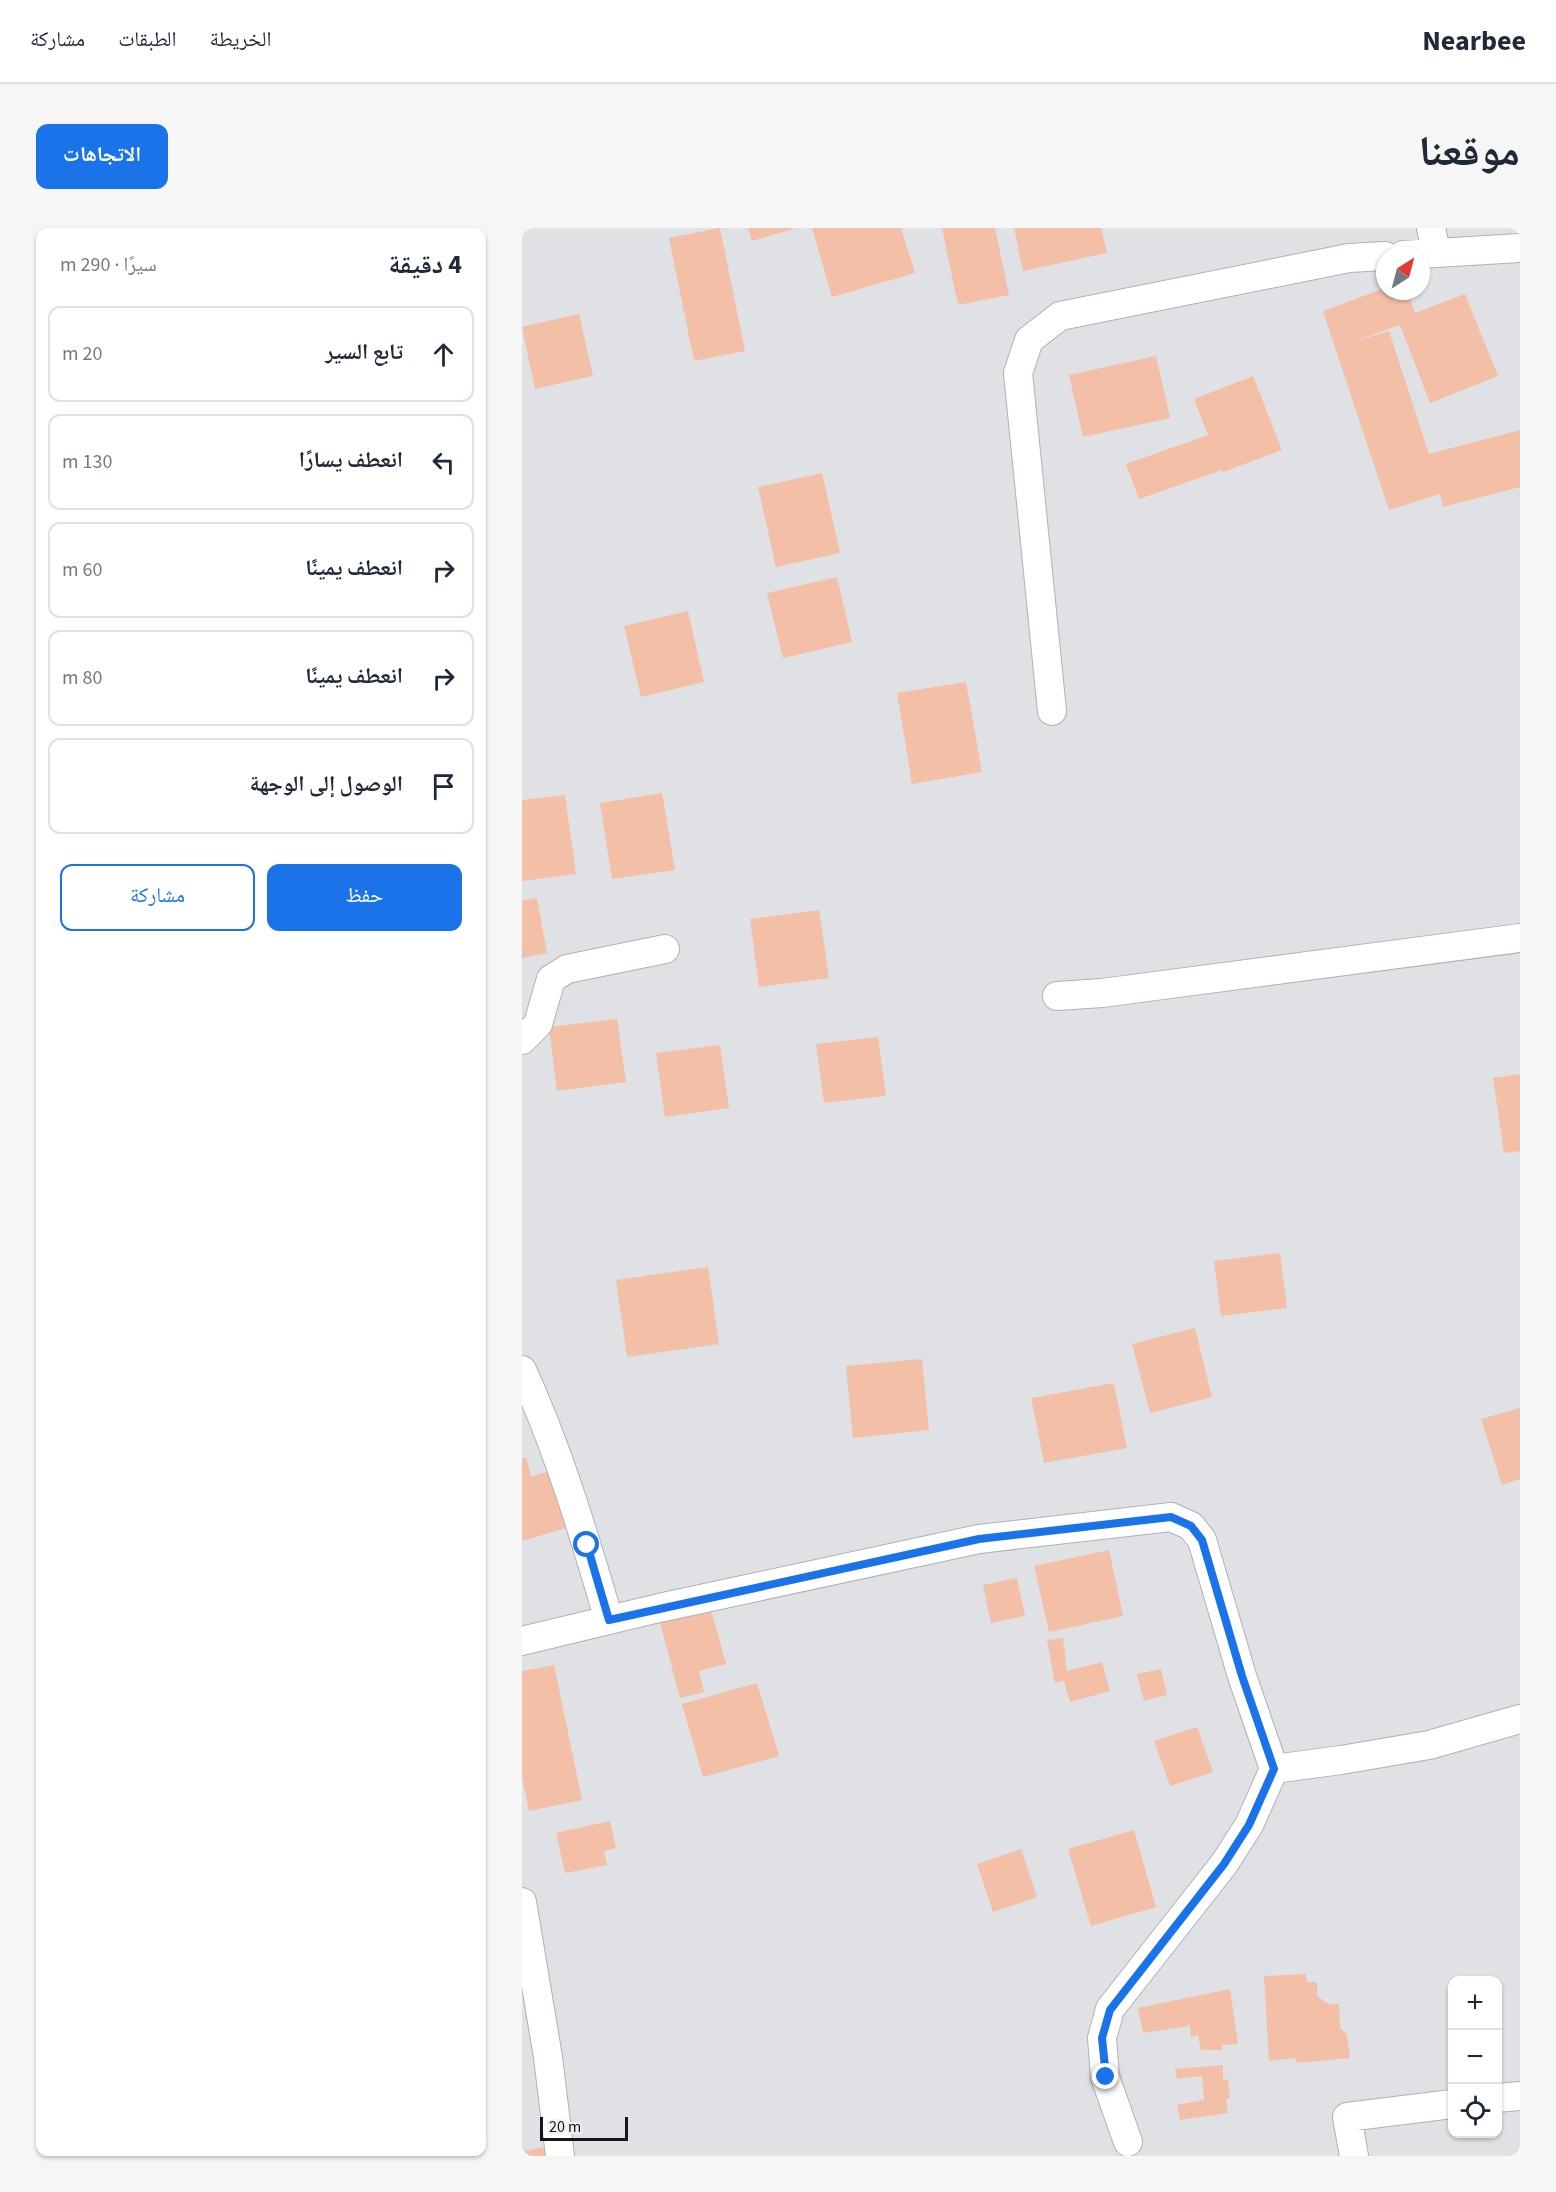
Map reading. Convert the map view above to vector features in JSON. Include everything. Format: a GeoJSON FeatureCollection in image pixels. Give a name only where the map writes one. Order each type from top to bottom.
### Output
{"type":"FeatureCollection","features":[{"type":"Feature","properties":{"kind":"street"},"geometry":{"type":"LineString","coordinates":[[1433,241],[1520,248]]}},
{"type":"Feature","properties":{"kind":"street"},"geometry":{"type":"LineString","coordinates":[[1052,711],[1018,373],[1029,340],[1060,316],[1349,258],[1376,256]]}},
{"type":"Feature","properties":{"kind":"street"},"geometry":{"type":"LineString","coordinates":[[1057,996],[1136,988],[1520,938]]}},
{"type":"Feature","properties":{"kind":"street"},"geometry":{"type":"LineString","coordinates":[[522,1040],[538,1024],[551,979],[567,969],[665,949]]}},
{"type":"Feature","properties":{"kind":"street"},"geometry":{"type":"LineString","coordinates":[[522,1370],[544,1418],[587,1545],[609,1620]]}},
{"type":"Feature","properties":{"kind":"street"},"geometry":{"type":"LineString","coordinates":[[522,1641],[979,1539],[1171,1517],[1191,1526],[1202,1540],[1242,1676],[1274,1769],[1249,1825],[1224,1864],[1110,2010],[1102,2038],[1106,2077],[1128,2142]]}},
{"type":"Feature","properties":{"kind":"street"},"geometry":{"type":"LineString","coordinates":[[1274,1769],[1429,1745],[1520,1719]]}},
{"type":"Feature","properties":{"kind":"street"},"geometry":{"type":"LineString","coordinates":[[522,1902],[548,2057],[560,2156]]}},
{"type":"Feature","properties":{"kind":"street"},"geometry":{"type":"LineString","coordinates":[[1502,2098],[1520,2096]]}},
{"type":"Feature","properties":{"kind":"street"},"geometry":{"type":"LineString","coordinates":[[1354,2156],[1347,2118],[1448,2105]]}},
{"type":"Feature","properties":{"kind":"building"},"geometry":{"type":"Polygon","coordinates":[[[720,228],[745,351],[694,361],[669,238],[720,228]]]}},
{"type":"Feature","properties":{"kind":"building"},"geometry":{"type":"Polygon","coordinates":[[[748,228],[793,228],[793,229],[752,241],[748,228]]]}},
{"type":"Feature","properties":{"kind":"building"},"geometry":{"type":"Polygon","coordinates":[[[812,228],[901,228],[915,273],[832,297],[812,228]]]}},
{"type":"Feature","properties":{"kind":"building"},"geometry":{"type":"Polygon","coordinates":[[[942,228],[995,228],[1009,295],[958,305],[942,228]]]}},
{"type":"Feature","properties":{"kind":"building"},"geometry":{"type":"Polygon","coordinates":[[[1014,228],[1101,228],[1107,253],[1023,271],[1014,228]]]}},
{"type":"Feature","properties":{"kind":"building"},"geometry":{"type":"Polygon","coordinates":[[[1376,291],[1376,300],[1410,300],[1415,313],[1465,294],[1498,376],[1430,403],[1400,325],[1350,343],[1389,331],[1429,454],[1520,430],[1520,487],[1443,507],[1440,494],[1389,510],[1323,311],[1376,291]]]}},
{"type":"Feature","properties":{"kind":"building"},"geometry":{"type":"Polygon","coordinates":[[[579,314],[593,376],[535,389],[522,327],[579,314]]]}},
{"type":"Feature","properties":{"kind":"building"},"geometry":{"type":"Polygon","coordinates":[[[1156,356],[1170,418],[1083,437],[1069,375],[1156,356]]]}},
{"type":"Feature","properties":{"kind":"building"},"geometry":{"type":"Polygon","coordinates":[[[1253,376],[1282,450],[1139,499],[1126,464],[1208,435],[1194,399],[1253,376]]]}},
{"type":"Feature","properties":{"kind":"building"},"geometry":{"type":"Polygon","coordinates":[[[822,473],[840,553],[776,567],[758,487],[822,473]]]}},
{"type":"Feature","properties":{"kind":"building"},"geometry":{"type":"Polygon","coordinates":[[[837,577],[852,642],[783,658],[767,593],[837,577]]]}},
{"type":"Feature","properties":{"kind":"building"},"geometry":{"type":"Polygon","coordinates":[[[688,611],[704,682],[641,697],[624,626],[688,611]]]}},
{"type":"Feature","properties":{"kind":"building"},"geometry":{"type":"Polygon","coordinates":[[[966,682],[982,772],[912,784],[897,693],[966,682]]]}},
{"type":"Feature","properties":{"kind":"building"},"geometry":{"type":"Polygon","coordinates":[[[662,793],[675,870],[612,879],[600,803],[662,793]]]}},
{"type":"Feature","properties":{"kind":"building"},"geometry":{"type":"Polygon","coordinates":[[[565,795],[576,874],[522,881],[522,800],[565,795]]]}},
{"type":"Feature","properties":{"kind":"building"},"geometry":{"type":"Polygon","coordinates":[[[537,898],[547,953],[522,958],[522,901],[537,898]]]}},
{"type":"Feature","properties":{"kind":"building"},"geometry":{"type":"Polygon","coordinates":[[[819,910],[829,978],[759,987],[750,919],[819,910]]]}},
{"type":"Feature","properties":{"kind":"building"},"geometry":{"type":"Polygon","coordinates":[[[617,1019],[626,1082],[557,1091],[549,1027],[617,1019]]]}},
{"type":"Feature","properties":{"kind":"building"},"geometry":{"type":"Polygon","coordinates":[[[878,1037],[886,1096],[824,1103],[816,1044],[878,1037]]]}},
{"type":"Feature","properties":{"kind":"building"},"geometry":{"type":"Polygon","coordinates":[[[720,1045],[729,1108],[665,1117],[656,1053],[720,1045]]]}},
{"type":"Feature","properties":{"kind":"building"},"geometry":{"type":"Polygon","coordinates":[[[1520,1074],[1520,1151],[1504,1153],[1493,1078],[1520,1074]]]}},
{"type":"Feature","properties":{"kind":"building"},"geometry":{"type":"Polygon","coordinates":[[[1280,1253],[1287,1308],[1221,1316],[1214,1261],[1280,1253]]]}},
{"type":"Feature","properties":{"kind":"building"},"geometry":{"type":"Polygon","coordinates":[[[708,1267],[719,1344],[627,1357],[616,1280],[708,1267]]]}},
{"type":"Feature","properties":{"kind":"building"},"geometry":{"type":"Polygon","coordinates":[[[1195,1328],[1212,1397],[1150,1413],[1132,1344],[1195,1328]]]}},
{"type":"Feature","properties":{"kind":"building"},"geometry":{"type":"Polygon","coordinates":[[[922,1359],[929,1430],[853,1438],[846,1366],[922,1359]]]}},
{"type":"Feature","properties":{"kind":"building"},"geometry":{"type":"Polygon","coordinates":[[[1114,1383],[1127,1448],[1044,1463],[1031,1398],[1114,1383]]]}},
{"type":"Feature","properties":{"kind":"building"},"geometry":{"type":"Polygon","coordinates":[[[1520,1408],[1520,1479],[1502,1485],[1481,1419],[1520,1408]]]}},
{"type":"Feature","properties":{"kind":"building"},"geometry":{"type":"Polygon","coordinates":[[[526,1457],[531,1477],[549,1471],[566,1528],[522,1541],[522,1459],[526,1457]]]}},
{"type":"Feature","properties":{"kind":"building"},"geometry":{"type":"Polygon","coordinates":[[[1109,1550],[1123,1616],[1049,1632],[1034,1566],[1109,1550]]]}},
{"type":"Feature","properties":{"kind":"building"},"geometry":{"type":"Polygon","coordinates":[[[1017,1578],[1025,1616],[991,1623],[983,1585],[1017,1578]]]}},
{"type":"Feature","properties":{"kind":"building"},"geometry":{"type":"Polygon","coordinates":[[[710,1606],[726,1664],[699,1671],[704,1692],[680,1698],[659,1619],[710,1606]]]}},
{"type":"Feature","properties":{"kind":"building"},"geometry":{"type":"Polygon","coordinates":[[[1063,1638],[1067,1671],[1102,1662],[1110,1691],[1070,1702],[1064,1681],[1055,1683],[1047,1640],[1063,1638]]]}},
{"type":"Feature","properties":{"kind":"building"},"geometry":{"type":"Polygon","coordinates":[[[554,1665],[582,1800],[529,1811],[522,1776],[522,1671],[554,1665]]]}},
{"type":"Feature","properties":{"kind":"building"},"geometry":{"type":"Polygon","coordinates":[[[1161,1669],[1167,1695],[1144,1701],[1137,1674],[1161,1669]]]}},
{"type":"Feature","properties":{"kind":"building"},"geometry":{"type":"Polygon","coordinates":[[[757,1683],[779,1756],[703,1777],[682,1704],[757,1683]]]}},
{"type":"Feature","properties":{"kind":"building"},"geometry":{"type":"Polygon","coordinates":[[[1197,1727],[1213,1772],[1170,1786],[1154,1741],[1197,1727]]]}},
{"type":"Feature","properties":{"kind":"building"},"geometry":{"type":"Polygon","coordinates":[[[610,1821],[616,1848],[604,1851],[607,1865],[565,1873],[556,1833],[610,1821]]]}},
{"type":"Feature","properties":{"kind":"building"},"geometry":{"type":"Polygon","coordinates":[[[1134,1830],[1156,1907],[1091,1926],[1068,1849],[1134,1830]]]}},
{"type":"Feature","properties":{"kind":"building"},"geometry":{"type":"Polygon","coordinates":[[[1021,1849],[1037,1897],[993,1912],[977,1864],[1021,1849]]]}},
{"type":"Feature","properties":{"kind":"building"},"geometry":{"type":"Polygon","coordinates":[[[1306,1974],[1307,1982],[1317,1982],[1317,1996],[1328,2004],[1339,2004],[1340,2028],[1347,2034],[1350,2058],[1297,2063],[1295,2058],[1269,2061],[1264,1976],[1306,1974]]]}},
{"type":"Feature","properties":{"kind":"building"},"geometry":{"type":"Polygon","coordinates":[[[1230,1989],[1238,2044],[1222,2045],[1222,2050],[1201,2050],[1198,2035],[1191,2037],[1190,2026],[1143,2033],[1138,2008],[1230,1989]]]}},
{"type":"Feature","properties":{"kind":"building"},"geometry":{"type":"Polygon","coordinates":[[[1223,2065],[1223,2080],[1228,2079],[1230,2098],[1226,2099],[1228,2113],[1180,2120],[1177,2105],[1204,2100],[1202,2076],[1177,2079],[1175,2069],[1223,2065]]]}},
{"type":"Feature","properties":{"kind":"building"},"geometry":{"type":"Polygon","coordinates":[[[543,2147],[546,2156],[522,2156],[522,2152],[543,2147]]]}},
{"type":"Feature","properties":{"kind":"route"},"geometry":{"type":"LineString","coordinates":[[587,1545],[609,1620],[979,1539],[1171,1517],[1191,1526],[1202,1540],[1242,1676],[1274,1769],[1249,1825],[1224,1864],[1110,2010],[1102,2038],[1106,2077]]}}]}
